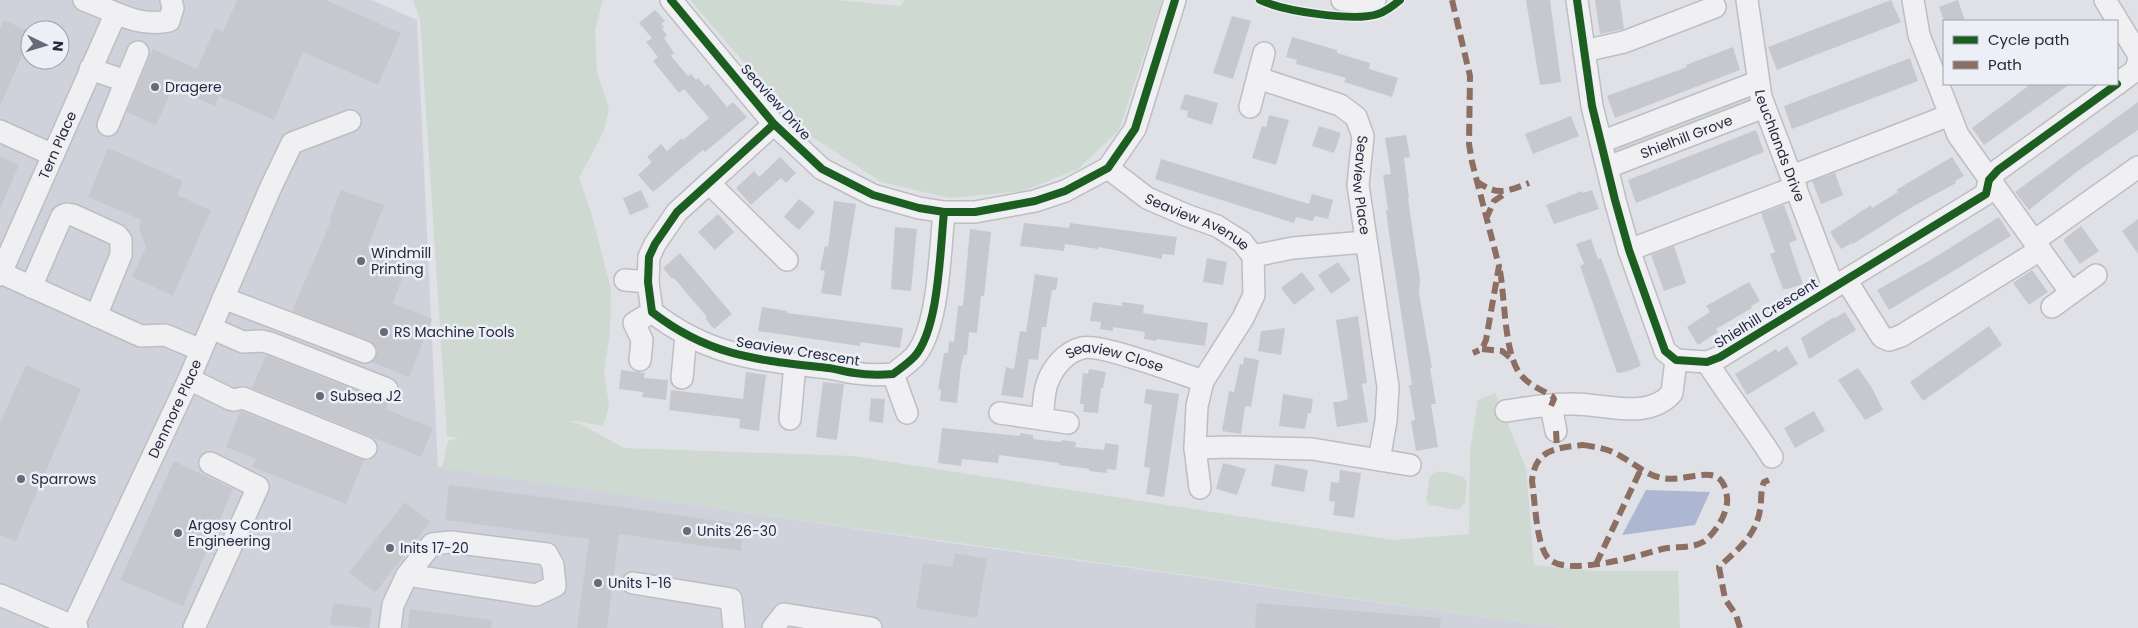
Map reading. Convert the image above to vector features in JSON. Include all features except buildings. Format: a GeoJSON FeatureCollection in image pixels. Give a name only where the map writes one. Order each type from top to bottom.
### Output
{"type":"FeatureCollection","features":[{"type":"Feature","properties":{"kind":"street"},"geometry":{"type":"LineString","coordinates":[[84,0],[115,15],[159,24],[169,22],[174,8],[171,0]]}},
{"type":"Feature","properties":{"kind":"street","name":"Seaview Drive"},"geometry":{"type":"LineString","coordinates":[[672,0],[774,124],[822,169],[873,195],[919,208],[944,212],[975,212],[1035,201],[1065,191],[1108,168],[1135,129],[1175,0]]}},
{"type":"Feature","properties":{"kind":"street"},"geometry":{"type":"LineString","coordinates":[[1342,0],[1361,2],[1375,0]]}},
{"type":"Feature","properties":{"kind":"street"},"geometry":{"type":"LineString","coordinates":[[1506,411],[1567,404],[1633,408],[1654,407],[1672,393],[1676,360],[1665,350],[1629,250],[1592,106],[1577,0]]}},
{"type":"Feature","properties":{"kind":"street","name":"Leuchlands Drive"},"geometry":{"type":"LineString","coordinates":[[1747,0],[1757,82],[1764,107],[1794,181],[1840,283],[1867,312],[1882,336],[1889,340],[1896,338],[2020,265],[2037,246],[2138,167]]}},
{"type":"Feature","properties":{"kind":"street"},"geometry":{"type":"LineString","coordinates":[[1913,0],[1919,35],[1958,135],[2072,293]]}},
{"type":"Feature","properties":{"kind":"street"},"geometry":{"type":"LineString","coordinates":[[2106,0],[2118,20]]}},
{"type":"Feature","properties":{"kind":"street"},"geometry":{"type":"LineString","coordinates":[[1584,51],[1624,42],[1715,7]]}},
{"type":"Feature","properties":{"kind":"street","name":"Tern Place"},"geometry":{"type":"LineString","coordinates":[[1,274],[6,247],[53,155],[115,15]]}},
{"type":"Feature","properties":{"kind":"street"},"geometry":{"type":"LineString","coordinates":[[2118,20],[2138,54]]}},
{"type":"Feature","properties":{"kind":"street"},"geometry":{"type":"LineString","coordinates":[[108,125],[138,52]]}},
{"type":"Feature","properties":{"kind":"street"},"geometry":{"type":"LineString","coordinates":[[1250,107],[1264,53]]}},
{"type":"Feature","properties":{"kind":"street","name":"Shielhill Crescent"},"geometry":{"type":"LineString","coordinates":[[2118,83],[2136,70],[2138,62]]}},
{"type":"Feature","properties":{"kind":"street"},"geometry":{"type":"LineString","coordinates":[[90,68],[126,81]]}},
{"type":"Feature","properties":{"kind":"street","name":"Seaview Place"},"geometry":{"type":"LineString","coordinates":[[1258,78],[1340,104],[1356,117],[1363,136],[1358,185],[1388,387],[1386,421],[1379,460]]}},
{"type":"Feature","properties":{"kind":"street","name":"Shielhill Grove"},"geometry":{"type":"LineString","coordinates":[[1601,142],[1757,82]]}},
{"type":"Feature","properties":{"kind":"street","name":"Shielhill Crescent"},"geometry":{"type":"LineString","coordinates":[[1676,360],[1707,362],[1720,357],[1986,194],[1989,180],[1998,170],[2116,85]]}},
{"type":"Feature","properties":{"kind":"street","name":"Shielhill Grove"},"geometry":{"type":"LineString","coordinates":[[1608,167],[1764,107]]}},
{"type":"Feature","properties":{"kind":"street"},"geometry":{"type":"LineString","coordinates":[[1629,250],[1950,115]]}},
{"type":"Feature","properties":{"kind":"street","name":"Denmore Place"},"geometry":{"type":"LineString","coordinates":[[75,627],[189,379],[270,189],[292,143],[350,121]]}},
{"type":"Feature","properties":{"kind":"street"},"geometry":{"type":"LineString","coordinates":[[640,360],[642,340],[634,323],[652,312],[648,282],[649,257],[655,244],[677,212],[774,124]]}},
{"type":"Feature","properties":{"kind":"street"},"geometry":{"type":"LineString","coordinates":[[0,131],[53,155]]}},
{"type":"Feature","properties":{"kind":"street","name":"Seaview Avenue"},"geometry":{"type":"LineString","coordinates":[[1108,168],[1148,198],[1186,215],[1218,226],[1242,242],[1254,256],[1254,295],[1244,318],[1203,381],[1197,406],[1195,448],[1200,488]]}},
{"type":"Feature","properties":{"kind":"street"},"geometry":{"type":"LineString","coordinates":[[710,183],[787,260]]}},
{"type":"Feature","properties":{"kind":"street"},"geometry":{"type":"LineString","coordinates":[[907,413],[893,374],[914,357],[927,336],[932,319],[944,212]]}},
{"type":"Feature","properties":{"kind":"street"},"geometry":{"type":"LineString","coordinates":[[31,286],[62,216],[67,214],[73,215],[117,235],[121,240],[121,255],[96,316]]}},
{"type":"Feature","properties":{"kind":"street","name":"Seaview Place"},"geometry":{"type":"LineString","coordinates":[[1254,256],[1294,248],[1365,242]]}},
{"type":"Feature","properties":{"kind":"street"},"geometry":{"type":"LineString","coordinates":[[1,274],[141,336],[165,335],[201,350]]}},
{"type":"Feature","properties":{"kind":"street"},"geometry":{"type":"LineString","coordinates":[[2052,307],[2096,275]]}},
{"type":"Feature","properties":{"kind":"street"},"geometry":{"type":"LineString","coordinates":[[625,280],[648,282]]}},
{"type":"Feature","properties":{"kind":"street"},"geometry":{"type":"LineString","coordinates":[[223,298],[365,352]]}},
{"type":"Feature","properties":{"kind":"street","name":"Seaview Crescent"},"geometry":{"type":"LineString","coordinates":[[652,312],[674,329],[707,346],[745,357],[832,368],[856,374],[893,374]]}},
{"type":"Feature","properties":{"kind":"street"},"geometry":{"type":"LineString","coordinates":[[211,328],[243,342],[261,341],[270,343],[387,389]]}},
{"type":"Feature","properties":{"kind":"street"},"geometry":{"type":"LineString","coordinates":[[682,378],[686,335]]}},
{"type":"Feature","properties":{"kind":"street","name":"Seaview Close"},"geometry":{"type":"LineString","coordinates":[[1042,419],[1047,382],[1062,358],[1082,348],[1118,353],[1203,381]]}},
{"type":"Feature","properties":{"kind":"street"},"geometry":{"type":"LineString","coordinates":[[1707,362],[1733,402],[1752,425],[1772,457]]}},
{"type":"Feature","properties":{"kind":"street","name":"Seaview Crescent"},"geometry":{"type":"LineString","coordinates":[[790,419],[795,364]]}},
{"type":"Feature","properties":{"kind":"street"},"geometry":{"type":"LineString","coordinates":[[189,379],[230,399],[243,398],[366,448]]}},
{"type":"Feature","properties":{"kind":"street"},"geometry":{"type":"LineString","coordinates":[[1551,406],[1556,431]]}},
{"type":"Feature","properties":{"kind":"street"},"geometry":{"type":"LineString","coordinates":[[1000,413],[1068,422]]}},
{"type":"Feature","properties":{"kind":"street"},"geometry":{"type":"LineString","coordinates":[[1195,448],[1231,446],[1312,449],[1410,464]]}},
{"type":"Feature","properties":{"kind":"street"},"geometry":{"type":"LineString","coordinates":[[194,628],[258,487],[210,463]]}},
{"type":"Feature","properties":{"kind":"street"},"geometry":{"type":"LineString","coordinates":[[390,628],[392,605],[407,575],[432,544],[451,542],[547,554],[553,565],[555,586],[536,595],[407,575]]}},
{"type":"Feature","properties":{"kind":"street"},"geometry":{"type":"LineString","coordinates":[[633,582],[731,599],[734,628]]}},
{"type":"Feature","properties":{"kind":"street"},"geometry":{"type":"LineString","coordinates":[[0,595],[75,627]]}},
{"type":"Feature","properties":{"kind":"street"},"geometry":{"type":"LineString","coordinates":[[773,628],[784,614],[871,628]]}},
{"type":"Feature","properties":{"kind":"shaded area"},"geometry":{"type":"Polygon","coordinates":[[[0,0],[372,0],[417,20],[438,467],[951,543],[1562,628],[0,628],[0,0]]]}},
{"type":"Feature","properties":{"kind":"shaded area"},"geometry":{"type":"Polygon","coordinates":[[[413,0],[603,0],[595,30],[597,72],[609,109],[604,131],[579,178],[591,212],[611,289],[610,335],[604,369],[609,407],[603,426],[575,421],[568,422],[581,424],[624,448],[853,456],[1392,540],[1469,534],[1470,450],[1478,400],[1495,393],[1526,468],[1534,565],[1596,571],[1678,571],[1680,628],[1562,628],[442,468],[448,441],[459,438],[447,436],[420,19],[413,0]]]}},
{"type":"Feature","properties":{"kind":"shaded area"},"geometry":{"type":"Polygon","coordinates":[[[690,0],[836,0],[900,6],[905,0],[1162,0],[1119,130],[1078,169],[1023,191],[950,198],[881,182],[803,131],[690,0]]]}},
{"type":"Feature","properties":{"kind":"shaded area"},"geometry":{"type":"Polygon","coordinates":[[[1750,96],[1753,101],[1614,154],[1614,147],[1750,96]]]}},
{"type":"Feature","properties":{"kind":"shaded area"},"geometry":{"type":"Polygon","coordinates":[[[1439,471],[1462,476],[1467,482],[1465,503],[1458,510],[1429,505],[1426,499],[1430,476],[1439,471]]]}},
{"type":"Feature","properties":{"kind":"water"},"geometry":{"type":"Polygon","coordinates":[[[1646,490],[1710,492],[1695,525],[1622,535],[1646,490]]]}},
{"type":"Feature","properties":{"kind":"marked path"},"geometry":{"type":"LineString","coordinates":[[1452,0],[1470,76],[1469,144],[1472,162],[1499,266],[1486,340],[1482,349],[1473,353]]}},
{"type":"Feature","properties":{"kind":"marked path"},"geometry":{"type":"LineString","coordinates":[[1476,181],[1496,191],[1514,189],[1529,183]]}},
{"type":"Feature","properties":{"kind":"marked path"},"geometry":{"type":"LineString","coordinates":[[1486,219],[1494,201],[1506,193]]}},
{"type":"Feature","properties":{"kind":"marked path"},"geometry":{"type":"LineString","coordinates":[[1500,271],[1507,336],[1513,361],[1521,376],[1552,396],[1554,399],[1551,406]]}},
{"type":"Feature","properties":{"kind":"marked path"},"geometry":{"type":"LineString","coordinates":[[1482,349],[1502,351],[1513,360]]}},
{"type":"Feature","properties":{"kind":"marked path"},"geometry":{"type":"LineString","coordinates":[[1556,431],[1557,448]]}},
{"type":"Feature","properties":{"kind":"marked path"},"geometry":{"type":"LineString","coordinates":[[1583,445],[1613,452],[1656,477],[1669,479],[1706,475],[1717,477],[1723,483],[1727,497],[1726,509],[1720,522],[1708,538],[1693,546],[1662,549],[1638,556],[1586,566],[1557,564],[1548,558],[1541,543],[1532,481],[1534,470],[1537,462],[1548,452],[1564,447],[1583,445]]}},
{"type":"Feature","properties":{"kind":"marked path"},"geometry":{"type":"LineString","coordinates":[[1596,564],[1641,469]]}},
{"type":"Feature","properties":{"kind":"marked path"},"geometry":{"type":"LineString","coordinates":[[1740,628],[1736,615],[1725,599],[1719,567],[1750,535],[1758,519],[1764,482],[1769,480]]}},
{"type":"Feature","properties":{"kind":"cycle path"},"geometry":{"type":"LineString","coordinates":[[671,0],[774,124],[822,169],[873,195],[919,208],[944,212],[975,212],[1035,201],[1065,191],[1108,168],[1135,129],[1175,0]]}},
{"type":"Feature","properties":{"kind":"cycle path"},"geometry":{"type":"LineString","coordinates":[[1260,0],[1301,11],[1353,17],[1378,14],[1400,0]]}},
{"type":"Feature","properties":{"kind":"cycle path"},"geometry":{"type":"LineString","coordinates":[[1577,0],[1592,106],[1615,200],[1629,250],[1665,351],[1676,360],[1707,362],[1720,357],[1986,194],[1989,180],[1998,170],[2116,85]]}},
{"type":"Feature","properties":{"kind":"cycle path"},"geometry":{"type":"LineString","coordinates":[[774,124],[677,212],[655,244],[649,257],[648,282],[652,312],[694,339],[736,354],[757,359],[831,368],[860,374],[893,374],[914,357],[922,345],[929,328],[937,289],[944,212]]}},
{"type":"Feature","properties":{"kind":"place","name":"Dragere"},"geometry":{"type":"Point","coordinates":[155,87]}},
{"type":"Feature","properties":{"kind":"place","name":"Windmill Printing"},"geometry":{"type":"Point","coordinates":[361,261]}},
{"type":"Feature","properties":{"kind":"place","name":"RS Machine Tools"},"geometry":{"type":"Point","coordinates":[384,332]}},
{"type":"Feature","properties":{"kind":"place","name":"Subsea J2"},"geometry":{"type":"Point","coordinates":[320,396]}},
{"type":"Feature","properties":{"kind":"place","name":"Sparrows"},"geometry":{"type":"Point","coordinates":[21,479]}},
{"type":"Feature","properties":{"kind":"place","name":"Units 26-30"},"geometry":{"type":"Point","coordinates":[687,531]}},
{"type":"Feature","properties":{"kind":"place","name":"Argosy Control Engineering"},"geometry":{"type":"Point","coordinates":[178,533]}},
{"type":"Feature","properties":{"kind":"place","name":"Inits 17-20"},"geometry":{"type":"Point","coordinates":[390,548]}},
{"type":"Feature","properties":{"kind":"place","name":"Units 1-16"},"geometry":{"type":"Point","coordinates":[598,583]}}]}
